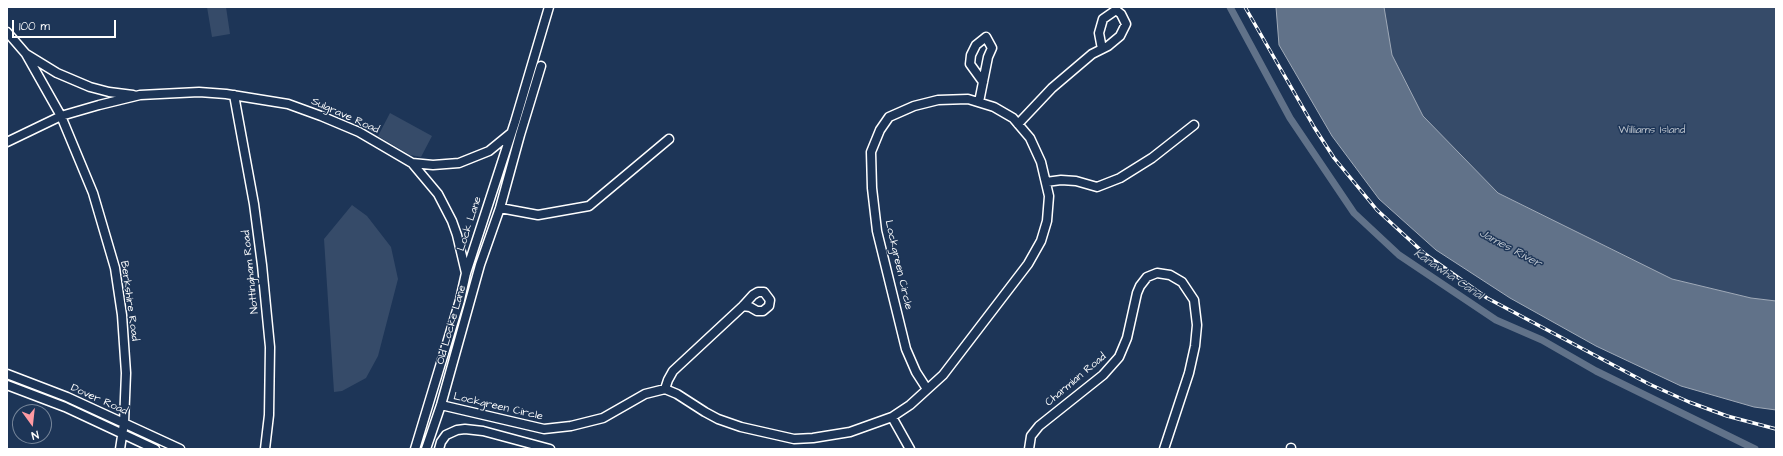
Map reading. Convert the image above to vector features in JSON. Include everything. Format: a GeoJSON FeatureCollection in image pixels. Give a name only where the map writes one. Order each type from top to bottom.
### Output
{"type":"FeatureCollection","features":[{"type":"Feature","properties":{"kind":"street","name":"Lock Lane"},"geometry":{"type":"LineString","coordinates":[[415,449],[460,300],[466,273],[511,133],[549,7]]}},
{"type":"Feature","properties":{"kind":"street"},"geometry":{"type":"LineString","coordinates":[[1018,124],[1052,88],[1092,54],[1102,49],[1120,36],[1126,24],[1121,14],[1116,10],[1102,19],[1099,33],[1102,49]]}},
{"type":"Feature","properties":{"kind":"street","name":"Sulgrave Road"},"geometry":{"type":"LineString","coordinates":[[7,32],[26,54],[60,116],[100,104],[140,95]]}},
{"type":"Feature","properties":{"kind":"street"},"geometry":{"type":"LineString","coordinates":[[979,102],[983,82],[988,57],[992,48],[986,37],[976,45],[971,55],[970,64],[983,82]]}},
{"type":"Feature","properties":{"kind":"street","name":"Sulgrave Road"},"geometry":{"type":"LineString","coordinates":[[26,54],[57,73],[90,87],[109,92],[140,95],[199,92],[271,100],[321,116],[359,132],[412,163],[438,194],[458,235],[466,273]]}},
{"type":"Feature","properties":{"kind":"street","name":"Old Locke Lane"},"geometry":{"type":"LineString","coordinates":[[426,449],[441,405],[469,302],[500,208],[541,66]]}},
{"type":"Feature","properties":{"kind":"street","name":"Nottingham Road"},"geometry":{"type":"LineString","coordinates":[[234,95],[254,204],[268,332],[270,385],[265,449]]}},
{"type":"Feature","properties":{"kind":"street","name":"Lockgreen Circle"},"geometry":{"type":"LineString","coordinates":[[441,405],[544,429],[571,426],[602,418],[645,394],[665,389],[677,394],[718,419],[794,439],[813,438],[850,432],[892,417],[927,389],[943,375],[1028,264],[1041,241],[1047,221],[1049,196],[1041,162],[1030,138],[1013,118],[994,107],[968,99],[938,100],[914,106],[889,117],[880,130],[872,152],[872,188],[876,231],[906,349],[916,372],[927,389]]}},
{"type":"Feature","properties":{"kind":"street"},"geometry":{"type":"LineString","coordinates":[[7,142],[60,116]]}},
{"type":"Feature","properties":{"kind":"street","name":"Berkshire Road"},"geometry":{"type":"LineString","coordinates":[[60,116],[93,193],[115,268],[126,373],[124,423],[120,449]]}},
{"type":"Feature","properties":{"kind":"street"},"geometry":{"type":"LineString","coordinates":[[1046,182],[1069,181],[1097,187],[1120,178],[1152,158],[1194,125]]}},
{"type":"Feature","properties":{"kind":"street"},"geometry":{"type":"LineString","coordinates":[[412,163],[448,165],[464,162],[489,151],[511,133]]}},
{"type":"Feature","properties":{"kind":"street"},"geometry":{"type":"LineString","coordinates":[[500,208],[538,215],[590,206],[669,139]]}},
{"type":"Feature","properties":{"kind":"street","name":"Charmian Road"},"geometry":{"type":"LineString","coordinates":[[1028,449],[1031,436],[1039,426],[1103,375],[1119,357],[1127,338],[1137,293],[1140,286],[1147,277],[1157,273],[1170,275],[1182,282],[1194,300],[1197,318],[1193,359],[1164,449]]}},
{"type":"Feature","properties":{"kind":"street"},"geometry":{"type":"LineString","coordinates":[[460,300],[469,302]]}},
{"type":"Feature","properties":{"kind":"street"},"geometry":{"type":"LineString","coordinates":[[665,389],[673,371],[743,306]]}},
{"type":"Feature","properties":{"kind":"street","name":"Dover Road"},"geometry":{"type":"LineString","coordinates":[[7,374],[61,395],[180,449]]}},
{"type":"Feature","properties":{"kind":"street","name":"Dover Road"},"geometry":{"type":"LineString","coordinates":[[7,385],[38,396],[155,449]]}},
{"type":"Feature","properties":{"kind":"street"},"geometry":{"type":"LineString","coordinates":[[892,417],[910,449]]}},
{"type":"Feature","properties":{"kind":"street"},"geometry":{"type":"LineString","coordinates":[[439,449],[441,442],[446,435],[457,430],[473,429],[550,449]]}},
{"type":"Feature","properties":{"kind":"green space"},"geometry":{"type":"Polygon","coordinates":[[[207,7],[226,7],[230,34],[212,37],[207,7]]]}},
{"type":"Feature","properties":{"kind":"green space","name":"Williams Island"},"geometry":{"type":"Polygon","coordinates":[[[1384,7],[1776,7],[1776,301],[1751,298],[1672,279],[1498,193],[1423,116],[1392,55],[1384,7]]]}},
{"type":"Feature","properties":{"kind":"green space"},"geometry":{"type":"Polygon","coordinates":[[[390,113],[432,136],[421,157],[410,155],[378,136],[390,113]]]}},
{"type":"Feature","properties":{"kind":"green space"},"geometry":{"type":"Polygon","coordinates":[[[352,205],[367,216],[391,247],[398,279],[378,356],[366,378],[342,391],[334,392],[324,239],[352,205]]]}},
{"type":"Feature","properties":{"kind":"water","name":"James River"},"geometry":{"type":"Polygon","coordinates":[[[1276,7],[1384,7],[1392,55],[1423,116],[1498,193],[1672,279],[1751,298],[1776,301],[1776,410],[1754,407],[1681,386],[1596,346],[1510,298],[1436,250],[1379,199],[1332,136],[1279,45],[1276,7]]]}},
{"type":"Feature","properties":{"kind":"waterway","name":"Kanawha Canal"},"geometry":{"type":"LineString","coordinates":[[1230,7],[1290,118],[1354,213],[1399,255],[1496,320],[1542,340],[1596,371],[1755,449]]}},
{"type":"Feature","properties":{"kind":"railway"},"geometry":{"type":"LineString","coordinates":[[1245,7],[1314,127],[1334,158],[1377,210],[1425,254],[1487,298],[1649,384],[1689,402],[1727,416],[1776,429]]}}]}
